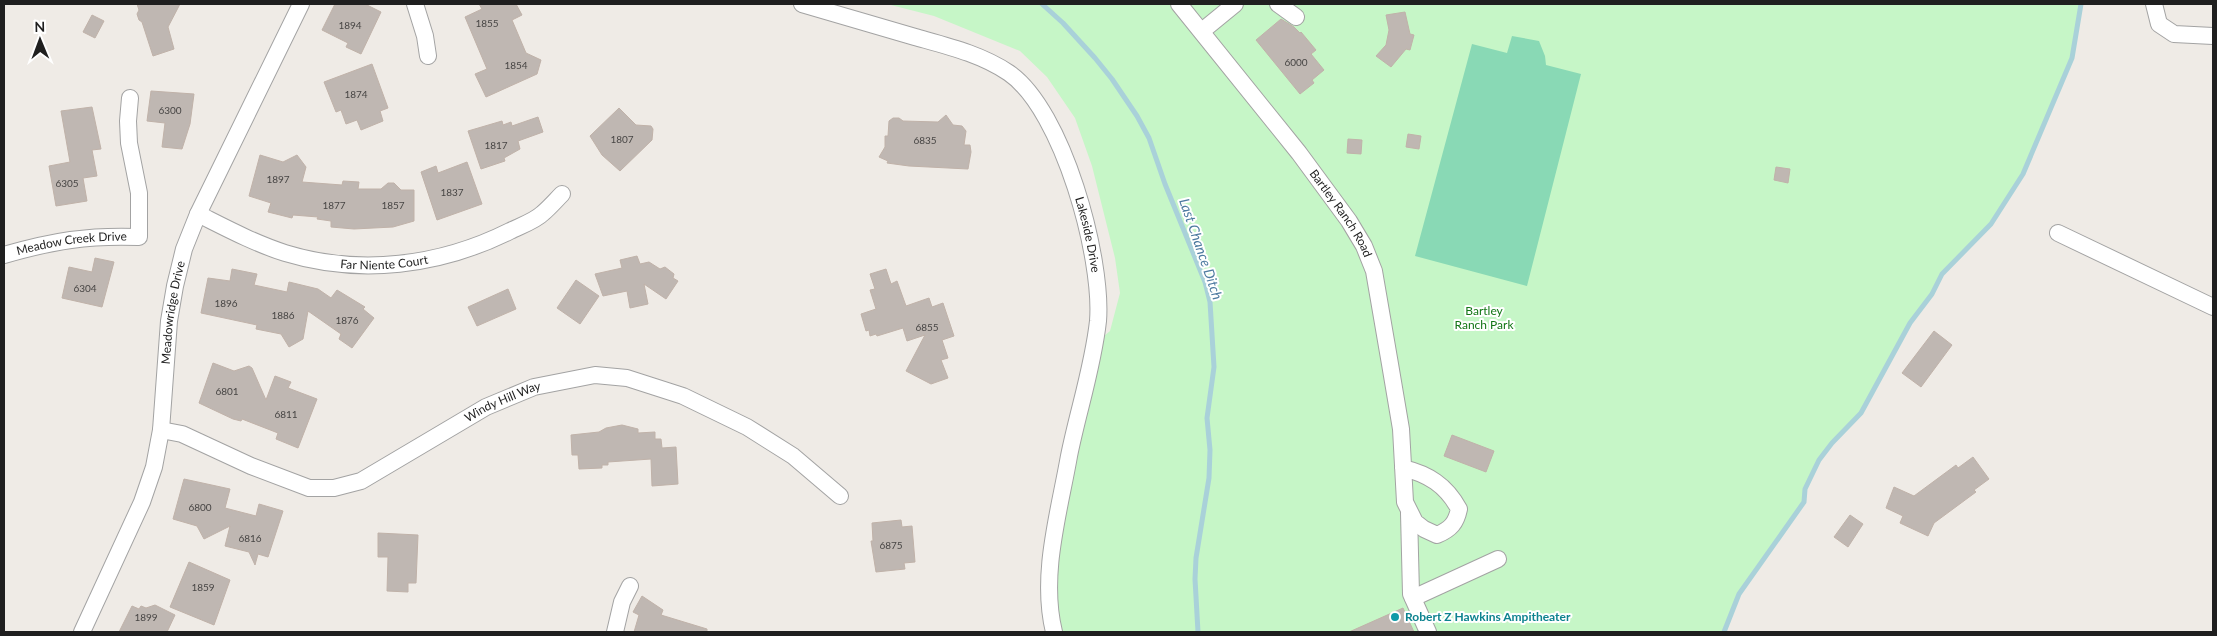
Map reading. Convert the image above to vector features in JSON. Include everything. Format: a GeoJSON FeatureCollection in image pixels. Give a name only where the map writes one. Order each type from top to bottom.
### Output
{"type":"FeatureCollection","features":[{"type":"Feature","properties":{"kind":"street","name":"Meadowridge Drive"},"geometry":{"type":"LineString","coordinates":[[82,632],[142,502],[154,467],[161,430],[169,321],[184,249],[198,214],[301,4]]}},
{"type":"Feature","properties":{"kind":"street"},"geometry":{"type":"LineString","coordinates":[[414,4],[425,36],[428,56]]}},
{"type":"Feature","properties":{"kind":"street","name":"Lakeside Drive"},"geometry":{"type":"LineString","coordinates":[[802,4],[965,52],[994,64],[1010,73],[1031,93],[1054,131],[1069,170],[1088,236],[1096,273],[1098,306],[1091,360],[1070,449],[1050,562],[1049,597],[1054,632]]}},
{"type":"Feature","properties":{"kind":"street","name":"Bartley Ranch Road"},"geometry":{"type":"LineString","coordinates":[[1179,4],[1299,153],[1349,221],[1364,246],[1374,271],[1400,430],[1405,502],[1409,513],[1411,594],[1428,632]]}},
{"type":"Feature","properties":{"kind":"street"},"geometry":{"type":"LineString","coordinates":[[1202,31],[1235,4]]}},
{"type":"Feature","properties":{"kind":"street"},"geometry":{"type":"LineString","coordinates":[[1278,4],[1296,17]]}},
{"type":"Feature","properties":{"kind":"street"},"geometry":{"type":"LineString","coordinates":[[2154,4],[2159,24],[2174,34],[2213,36]]}},
{"type":"Feature","properties":{"kind":"street","name":"Meadow Creek Drive"},"geometry":{"type":"LineString","coordinates":[[4,255],[40,244],[73,238],[103,235],[139,237],[140,193],[129,143],[130,98]]}},
{"type":"Feature","properties":{"kind":"street","name":"Far Niente Court"},"geometry":{"type":"LineString","coordinates":[[198,214],[255,242],[285,253],[315,260],[351,265],[386,265],[421,262],[452,255],[484,244],[542,214],[562,194]]}},
{"type":"Feature","properties":{"kind":"street"},"geometry":{"type":"LineString","coordinates":[[2058,233],[2213,307]]}},
{"type":"Feature","properties":{"kind":"street","name":"Windy Hill Way"},"geometry":{"type":"LineString","coordinates":[[161,430],[182,434],[252,466],[309,488],[334,488],[360,481],[486,408],[534,387],[595,375],[627,378],[683,396],[747,427],[793,456],[840,496]]}},
{"type":"Feature","properties":{"kind":"street"},"geometry":{"type":"LineString","coordinates":[[1403,468],[1416,471],[1440,484],[1449,492],[1459,508],[1453,525],[1437,534],[1424,529],[1415,522],[1409,513]]}},
{"type":"Feature","properties":{"kind":"street"},"geometry":{"type":"LineString","coordinates":[[1414,598],[1498,559]]}},
{"type":"Feature","properties":{"kind":"street"},"geometry":{"type":"LineString","coordinates":[[615,632],[622,602],[630,586]]}},
{"type":"Feature","properties":{"kind":"green space","name":"Bartley Ranch Park"},"geometry":{"type":"Polygon","coordinates":[[[887,4],[2081,4],[2072,58],[2023,174],[1991,224],[1942,274],[1932,294],[1910,323],[1861,413],[1832,443],[1819,460],[1805,489],[1804,502],[1739,594],[1724,632],[1055,632],[1052,571],[1098,341],[1110,331],[1120,293],[1115,258],[1092,166],[1075,118],[1047,77],[1020,51],[934,16],[887,4]]]}},
{"type":"Feature","properties":{"kind":"green space"},"geometry":{"type":"Polygon","coordinates":[[[1512,36],[1539,41],[1545,56],[1546,65],[1581,74],[1527,286],[1415,256],[1472,44],[1507,53],[1512,36]]]}},
{"type":"Feature","properties":{"kind":"building"},"geometry":{"type":"Polygon","coordinates":[[[137,4],[180,4],[168,27],[174,49],[153,56],[142,22],[137,14],[139,10],[137,4]]]}},
{"type":"Feature","properties":{"kind":"building"},"geometry":{"type":"Polygon","coordinates":[[[335,4],[365,4],[381,12],[361,54],[346,47],[348,43],[322,30],[335,4]]]}},
{"type":"Feature","properties":{"kind":"building"},"geometry":{"type":"Polygon","coordinates":[[[479,4],[516,4],[522,15],[512,20],[526,53],[541,60],[537,74],[486,97],[475,74],[487,69],[465,17],[482,9],[479,4]]]}},
{"type":"Feature","properties":{"kind":"building"},"geometry":{"type":"Polygon","coordinates":[[[1405,12],[1410,34],[1414,35],[1410,50],[1406,49],[1391,67],[1376,56],[1386,45],[1389,30],[1386,15],[1405,12]]]}},
{"type":"Feature","properties":{"kind":"building"},"geometry":{"type":"Polygon","coordinates":[[[92,15],[104,21],[95,38],[83,32],[92,15]]]}},
{"type":"Feature","properties":{"kind":"building"},"geometry":{"type":"Polygon","coordinates":[[[1281,19],[1301,32],[1316,50],[1311,54],[1324,70],[1312,80],[1314,83],[1300,94],[1256,40],[1281,19]]]}},
{"type":"Feature","properties":{"kind":"building"},"geometry":{"type":"Polygon","coordinates":[[[372,64],[388,108],[380,111],[383,121],[361,130],[357,120],[346,124],[341,110],[336,112],[324,82],[372,64]]]}},
{"type":"Feature","properties":{"kind":"building"},"geometry":{"type":"Polygon","coordinates":[[[151,91],[194,94],[190,124],[182,149],[162,147],[165,123],[147,121],[151,91]]]}},
{"type":"Feature","properties":{"kind":"building"},"geometry":{"type":"Polygon","coordinates":[[[92,107],[101,149],[92,150],[97,176],[83,178],[87,201],[56,206],[49,166],[70,162],[61,111],[92,107]]]}},
{"type":"Feature","properties":{"kind":"building"},"geometry":{"type":"Polygon","coordinates":[[[619,108],[636,125],[651,126],[653,129],[652,140],[620,171],[602,155],[590,136],[619,108]]]}},
{"type":"Feature","properties":{"kind":"building"},"geometry":{"type":"Polygon","coordinates":[[[946,115],[953,125],[962,126],[966,131],[964,145],[970,145],[971,152],[968,169],[909,166],[887,163],[888,161],[879,157],[885,147],[885,136],[888,136],[889,121],[893,118],[899,118],[903,121],[938,122],[946,115]]]}},
{"type":"Feature","properties":{"kind":"building"},"geometry":{"type":"Polygon","coordinates":[[[538,117],[543,132],[518,141],[520,149],[504,158],[505,161],[481,169],[468,131],[502,121],[503,125],[511,122],[512,126],[538,117]]]}},
{"type":"Feature","properties":{"kind":"building"},"geometry":{"type":"Polygon","coordinates":[[[1408,134],[1421,136],[1419,149],[1406,147],[1408,134]]]}},
{"type":"Feature","properties":{"kind":"building"},"geometry":{"type":"Polygon","coordinates":[[[1348,139],[1362,140],[1361,154],[1347,153],[1348,139]]]}},
{"type":"Feature","properties":{"kind":"building"},"geometry":{"type":"Polygon","coordinates":[[[260,155],[283,162],[297,155],[306,167],[302,182],[342,185],[343,181],[359,182],[358,189],[381,189],[388,183],[394,183],[401,190],[414,190],[414,221],[393,227],[354,229],[331,227],[331,221],[317,219],[318,217],[293,215],[292,218],[268,212],[271,203],[249,196],[260,155]]]}},
{"type":"Feature","properties":{"kind":"building"},"geometry":{"type":"Polygon","coordinates":[[[467,162],[482,204],[437,220],[421,172],[436,166],[438,173],[467,162]]]}},
{"type":"Feature","properties":{"kind":"building"},"geometry":{"type":"Polygon","coordinates":[[[1776,167],[1790,169],[1788,183],[1774,180],[1776,167]]]}},
{"type":"Feature","properties":{"kind":"building"},"geometry":{"type":"Polygon","coordinates":[[[637,256],[640,264],[649,262],[660,269],[665,267],[674,274],[673,278],[678,281],[666,299],[644,284],[648,304],[630,308],[627,291],[603,296],[595,274],[622,268],[620,260],[637,256]]]}},
{"type":"Feature","properties":{"kind":"building"},"geometry":{"type":"Polygon","coordinates":[[[95,258],[114,262],[102,307],[62,298],[69,267],[92,272],[95,258]]]}},
{"type":"Feature","properties":{"kind":"building"},"geometry":{"type":"Polygon","coordinates":[[[232,269],[257,274],[254,285],[287,292],[289,282],[318,289],[331,298],[337,290],[365,307],[363,309],[374,318],[352,348],[339,339],[341,334],[308,311],[303,339],[289,347],[281,334],[256,329],[257,325],[201,313],[208,278],[230,281],[232,269]]]}},
{"type":"Feature","properties":{"kind":"building"},"geometry":{"type":"Polygon","coordinates":[[[886,269],[891,284],[897,281],[906,306],[929,298],[932,307],[943,303],[954,336],[942,340],[948,358],[941,360],[948,378],[931,384],[906,371],[925,335],[907,341],[903,328],[877,336],[876,334],[870,336],[869,330],[866,331],[861,314],[876,309],[870,290],[875,289],[870,274],[886,269]]]}},
{"type":"Feature","properties":{"kind":"building"},"geometry":{"type":"Polygon","coordinates":[[[576,280],[599,296],[580,324],[557,308],[576,280]]]}},
{"type":"Feature","properties":{"kind":"building"},"geometry":{"type":"Polygon","coordinates":[[[508,289],[516,309],[477,326],[468,307],[508,289]]]}},
{"type":"Feature","properties":{"kind":"building"},"geometry":{"type":"Polygon","coordinates":[[[1934,331],[1952,345],[1921,387],[1902,373],[1934,331]]]}},
{"type":"Feature","properties":{"kind":"building"},"geometry":{"type":"Polygon","coordinates":[[[213,363],[234,371],[249,366],[252,368],[266,400],[275,376],[291,382],[288,388],[317,399],[298,448],[276,439],[278,433],[242,419],[241,421],[233,419],[199,403],[213,363]]]}},
{"type":"Feature","properties":{"kind":"building"},"geometry":{"type":"Polygon","coordinates":[[[622,425],[638,429],[638,433],[655,432],[655,439],[661,439],[662,448],[676,447],[678,484],[652,486],[651,459],[608,462],[608,465],[602,465],[602,468],[579,469],[578,455],[572,455],[571,435],[599,432],[606,428],[622,425]]]}},
{"type":"Feature","properties":{"kind":"building"},"geometry":{"type":"Polygon","coordinates":[[[1452,435],[1494,451],[1486,472],[1444,456],[1452,435]]]}},
{"type":"Feature","properties":{"kind":"building"},"geometry":{"type":"Polygon","coordinates":[[[1973,457],[1989,479],[1974,490],[1976,492],[1934,523],[1928,536],[1900,523],[1903,516],[1886,508],[1894,487],[1914,496],[1956,465],[1958,468],[1973,457]]]}},
{"type":"Feature","properties":{"kind":"building"},"geometry":{"type":"Polygon","coordinates":[[[184,479],[230,489],[225,508],[256,516],[259,504],[283,511],[268,557],[258,554],[255,565],[249,552],[225,546],[230,526],[204,539],[197,526],[173,519],[184,479]]]}},
{"type":"Feature","properties":{"kind":"building"},"geometry":{"type":"Polygon","coordinates":[[[1850,515],[1863,524],[1848,547],[1834,537],[1850,515]]]}},
{"type":"Feature","properties":{"kind":"building"},"geometry":{"type":"Polygon","coordinates":[[[901,520],[902,527],[912,526],[915,562],[904,563],[905,569],[876,572],[871,541],[873,541],[872,523],[901,520]]]}},
{"type":"Feature","properties":{"kind":"building"},"geometry":{"type":"Polygon","coordinates":[[[378,533],[418,535],[416,583],[408,583],[408,592],[387,591],[388,557],[378,557],[378,533]]]}},
{"type":"Feature","properties":{"kind":"building"},"geometry":{"type":"Polygon","coordinates":[[[189,562],[230,580],[214,625],[170,607],[189,562]]]}},
{"type":"Feature","properties":{"kind":"building"},"geometry":{"type":"Polygon","coordinates":[[[642,596],[663,610],[661,615],[707,629],[707,632],[634,632],[639,615],[633,612],[642,596]]]}},
{"type":"Feature","properties":{"kind":"building"},"geometry":{"type":"Polygon","coordinates":[[[155,605],[175,615],[167,632],[119,632],[132,606],[139,609],[141,606],[146,608],[155,605]]]}},
{"type":"Feature","properties":{"kind":"building","name":"Robert Z Hawkins Ampitheater"},"geometry":{"type":"Polygon","coordinates":[[[1403,608],[1414,632],[1349,632],[1403,608]]]}},
{"type":"Feature","properties":{"kind":"waterway","name":"Last Chance Ditch"},"geometry":{"type":"LineString","coordinates":[[1042,4],[1063,23],[1095,58],[1137,116],[1149,138],[1165,184],[1205,282],[1210,302],[1214,367],[1207,418],[1210,450],[1209,478],[1196,558],[1195,579],[1198,632]]}},
{"type":"Feature","properties":{"kind":"waterway"},"geometry":{"type":"LineString","coordinates":[[1724,632],[1739,594],[1804,502],[1805,489],[1819,460],[1832,443],[1861,413],[1910,323],[1932,294],[1942,274],[1991,224],[2023,174],[2072,58],[2081,4]]}},
{"type":"Feature","properties":{"kind":"place","name":"Robert Z Hawkins Ampitheater"},"geometry":{"type":"Point","coordinates":[1395,617]}}]}
